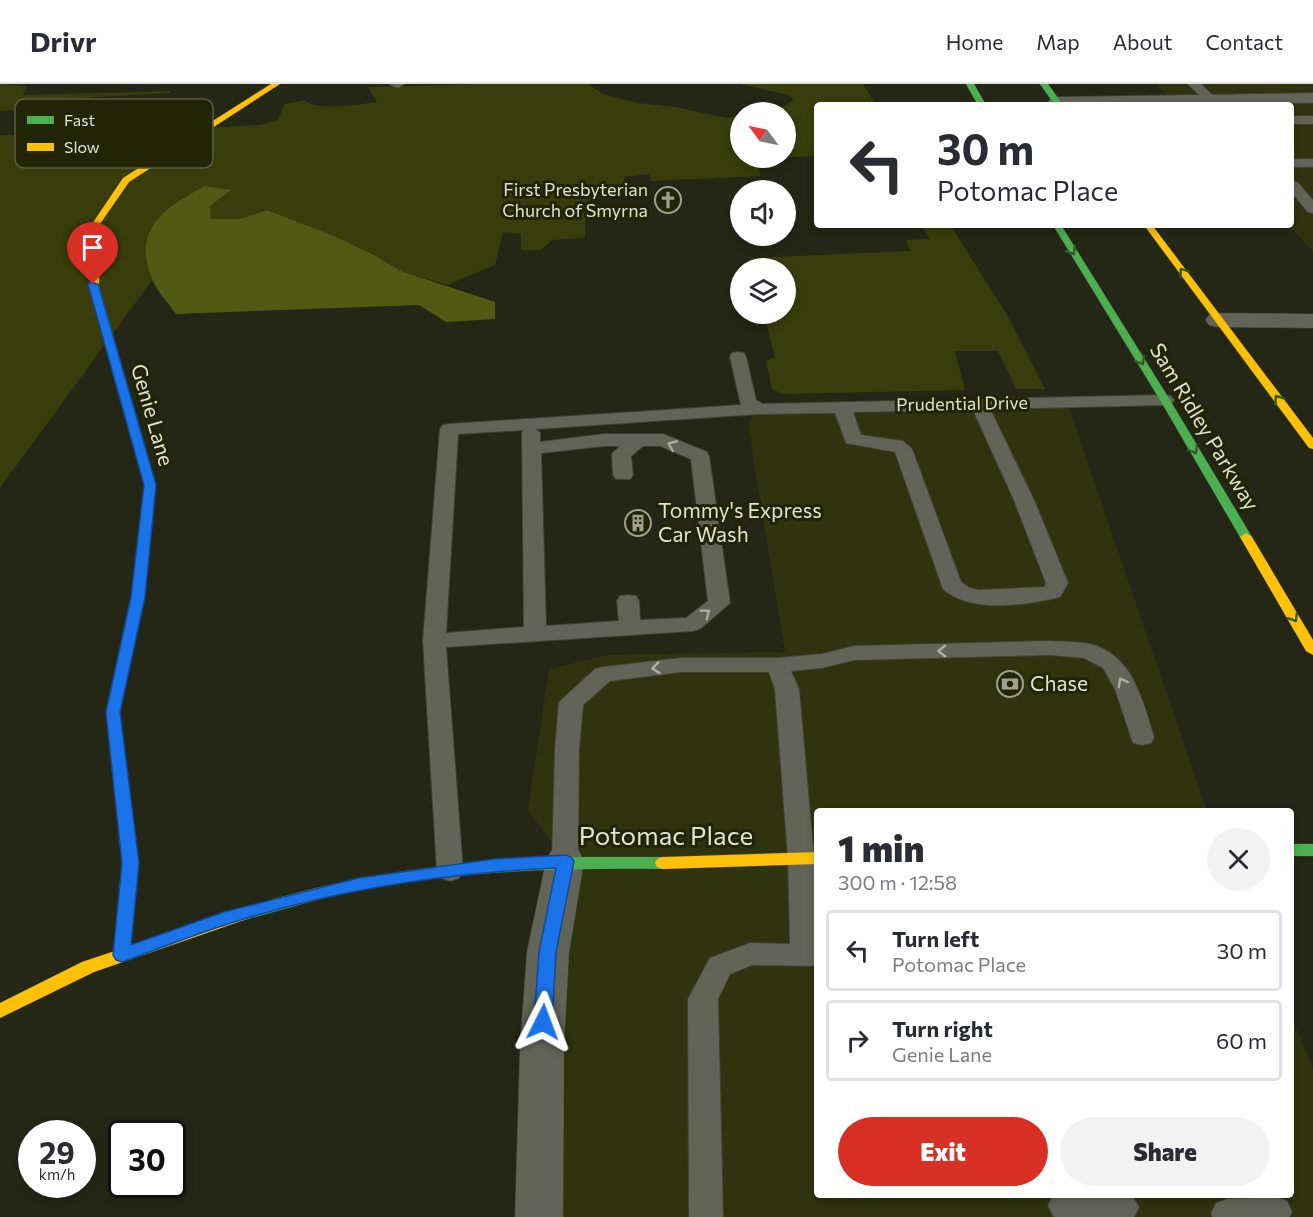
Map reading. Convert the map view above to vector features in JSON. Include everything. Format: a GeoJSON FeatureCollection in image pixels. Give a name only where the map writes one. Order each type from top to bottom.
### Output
{"type":"FeatureCollection","features":[{"type":"Feature","properties":{"kind":"street","name":"Genie Lane"},"geometry":{"type":"LineString","coordinates":[[213,124],[276,84]]}},
{"type":"Feature","properties":{"kind":"street"},"geometry":{"type":"LineString","coordinates":[[969,84],[980,102]]}},
{"type":"Feature","properties":{"kind":"street"},"geometry":{"type":"LineString","coordinates":[[1044,84],[1057,102]]}},
{"type":"Feature","properties":{"kind":"street"},"geometry":{"type":"LineString","coordinates":[[1214,102],[1313,98]]}},
{"type":"Feature","properties":{"kind":"street","name":"Genie Lane"},"geometry":{"type":"LineString","coordinates":[[122,955],[130,863],[113,712],[138,597],[150,485],[93,284],[96,224],[126,180],[145,168]]}},
{"type":"Feature","properties":{"kind":"street","name":"Sam Ridley Parkway"},"geometry":{"type":"LineString","coordinates":[[1059,228],[1165,400],[1313,651]]}},
{"type":"Feature","properties":{"kind":"street"},"geometry":{"type":"LineString","coordinates":[[1150,228],[1313,446]]}},
{"type":"Feature","properties":{"kind":"street"},"geometry":{"type":"LineString","coordinates":[[1217,320],[1313,321]]}},
{"type":"Feature","properties":{"kind":"street"},"geometry":{"type":"LineString","coordinates":[[1294,850],[1313,850]]}},
{"type":"Feature","properties":{"kind":"street","name":"Potomac Place"},"geometry":{"type":"LineString","coordinates":[[0,1011],[88,967],[224,919],[359,884],[494,865],[566,861],[686,863],[809,858]]}},
{"type":"Feature","properties":{"kind":"street"},"geometry":{"type":"LineString","coordinates":[[539,1217],[542,1046],[548,952],[566,861]]}},
{"type":"Feature","properties":{"kind":"lane"},"geometry":{"type":"LineString","coordinates":[[1194,84],[1214,102]]}},
{"type":"Feature","properties":{"kind":"lane"},"geometry":{"type":"LineString","coordinates":[[1294,120],[1313,120]]}},
{"type":"Feature","properties":{"kind":"lane"},"geometry":{"type":"LineString","coordinates":[[1294,163],[1313,163]]}},
{"type":"Feature","properties":{"kind":"lane"},"geometry":{"type":"LineString","coordinates":[[1294,187],[1313,209]]}},
{"type":"Feature","properties":{"kind":"lane"},"geometry":{"type":"LineString","coordinates":[[738,357],[748,402],[759,409]]}},
{"type":"Feature","properties":{"kind":"lane","name":"Prudential Drive"},"geometry":{"type":"LineString","coordinates":[[434,641],[449,429],[759,409],[1165,400]]}},
{"type":"Feature","properties":{"kind":"lane"},"geometry":{"type":"LineString","coordinates":[[842,407],[853,439],[896,445],[903,449],[951,584],[960,592],[972,596],[1041,596],[1052,592],[1057,583],[1024,500],[979,404]]}},
{"type":"Feature","properties":{"kind":"lane"},"geometry":{"type":"LineString","coordinates":[[531,423],[535,633]]}},
{"type":"Feature","properties":{"kind":"lane"},"geometry":{"type":"LineString","coordinates":[[450,871],[434,641],[692,624],[719,603],[700,456],[663,441],[603,440],[532,449]]}},
{"type":"Feature","properties":{"kind":"lane"},"geometry":{"type":"LineString","coordinates":[[622,475],[621,454],[638,440]]}},
{"type":"Feature","properties":{"kind":"lane"},"geometry":{"type":"LineString","coordinates":[[628,601],[630,627]]}},
{"type":"Feature","properties":{"kind":"lane"},"geometry":{"type":"LineString","coordinates":[[566,861],[567,749],[571,702],[603,674],[681,666],[777,665],[822,661],[854,653],[1050,648],[1089,651],[1111,663],[1126,689],[1142,737]]}},
{"type":"Feature","properties":{"kind":"lane"},"geometry":{"type":"LineString","coordinates":[[706,1217],[703,999],[720,966],[750,954],[811,955],[809,858],[787,689],[777,665]]}},
{"type":"Feature","properties":{"kind":"lane"},"geometry":{"type":"LineString","coordinates":[[1065,1206],[1122,1207]]}},
{"type":"Feature","properties":{"kind":"lane"},"geometry":{"type":"LineString","coordinates":[[1228,1214],[1274,1208]]}},
{"type":"Feature","properties":{"kind":"shaded area"},"geometry":{"type":"Polygon","coordinates":[[[0,84],[26,86],[23,95],[170,91],[170,93],[60,99],[15,99],[15,110],[0,111],[0,84]]]}},
{"type":"Feature","properties":{"kind":"shaded area"},"geometry":{"type":"Polygon","coordinates":[[[588,84],[603,94],[638,103],[675,107],[730,118],[730,168],[758,168],[761,176],[651,181],[649,174],[624,177],[627,190],[594,192],[596,207],[586,208],[585,238],[552,240],[541,250],[521,250],[521,234],[503,232],[495,265],[447,285],[401,271],[376,256],[267,210],[239,219],[211,219],[205,186],[146,253],[152,280],[0,488],[0,135],[15,135],[15,168],[213,168],[213,127],[259,125],[278,120],[285,104],[305,100],[318,106],[377,102],[368,87],[588,84]]]}},
{"type":"Feature","properties":{"kind":"shaded area"},"geometry":{"type":"Polygon","coordinates":[[[740,84],[863,84],[874,102],[814,102],[814,156],[796,157],[796,102],[790,102],[794,99],[788,95],[740,84]]]}},
{"type":"Feature","properties":{"kind":"shaded area"},"geometry":{"type":"Polygon","coordinates":[[[1156,84],[1313,84],[1313,251],[1291,228],[1294,228],[1294,102],[1173,102],[1156,84]]]}},
{"type":"Feature","properties":{"kind":"shaded area"},"geometry":{"type":"Polygon","coordinates":[[[205,186],[231,190],[210,206],[211,219],[239,219],[267,210],[334,236],[401,271],[495,302],[495,319],[446,322],[419,305],[176,314],[152,279],[146,246],[149,233],[156,221],[177,202],[205,186]]]}},
{"type":"Feature","properties":{"kind":"shaded area"},"geometry":{"type":"Polygon","coordinates":[[[923,228],[952,228],[1006,313],[1045,389],[1016,389],[998,351],[955,351],[965,390],[783,394],[772,389],[766,361],[775,357],[767,324],[796,324],[796,258],[751,258],[910,251],[906,240],[930,239],[923,228]]]}},
{"type":"Feature","properties":{"kind":"shaded area"},"geometry":{"type":"Polygon","coordinates":[[[1067,402],[1206,808],[814,808],[814,1198],[1294,1198],[1294,1022],[1313,1068],[1313,1217],[539,1217],[565,861],[528,810],[549,669],[607,655],[785,652],[748,424],[759,409],[1067,402]]]}},
{"type":"Feature","properties":{"kind":"traffic: fast"},"geometry":{"type":"LineString","coordinates":[[970,84],[980,102]]}},
{"type":"Feature","properties":{"kind":"traffic: fast"},"geometry":{"type":"LineString","coordinates":[[1044,84],[1057,102]]}},
{"type":"Feature","properties":{"kind":"traffic: fast"},"geometry":{"type":"LineString","coordinates":[[1059,228],[1246,537]]}},
{"type":"Feature","properties":{"kind":"traffic: fast"},"geometry":{"type":"LineString","coordinates":[[94,286],[150,485],[138,597],[113,712],[130,863],[122,955]]}},
{"type":"Feature","properties":{"kind":"traffic: fast"},"geometry":{"type":"LineString","coordinates":[[1294,850],[1313,850]]}},
{"type":"Feature","properties":{"kind":"traffic: fast"},"geometry":{"type":"LineString","coordinates":[[244,914],[344,887],[434,872],[548,863],[663,863]]}},
{"type":"Feature","properties":{"kind":"traffic: slow"},"geometry":{"type":"LineString","coordinates":[[213,124],[276,84]]}},
{"type":"Feature","properties":{"kind":"traffic: slow"},"geometry":{"type":"LineString","coordinates":[[94,286],[96,224],[126,180],[145,168]]}},
{"type":"Feature","properties":{"kind":"traffic: slow"},"geometry":{"type":"LineString","coordinates":[[1150,228],[1313,446]]}},
{"type":"Feature","properties":{"kind":"traffic: slow"},"geometry":{"type":"LineString","coordinates":[[1246,537],[1313,651]]}},
{"type":"Feature","properties":{"kind":"traffic: slow"},"geometry":{"type":"LineString","coordinates":[[663,863],[814,858]]}},
{"type":"Feature","properties":{"kind":"traffic: slow"},"geometry":{"type":"LineString","coordinates":[[0,1011],[88,967],[244,914]]}},
{"type":"Feature","properties":{"kind":"place","name":"First Presbyterian Church of Smyrna"},"geometry":{"type":"Point","coordinates":[668,200]}},
{"type":"Feature","properties":{"kind":"place","name":"Tommy's Express Car Wash"},"geometry":{"type":"Point","coordinates":[638,523]}},
{"type":"Feature","properties":{"kind":"place","name":"Chase"},"geometry":{"type":"Point","coordinates":[1010,684]}},
{"type":"Feature","properties":{"kind":"route"},"geometry":{"type":"LineString","coordinates":[[93,284],[150,485],[138,597],[113,712],[130,863],[122,955],[224,919],[359,884],[494,865],[566,861],[548,952],[543,1022]]}}]}
